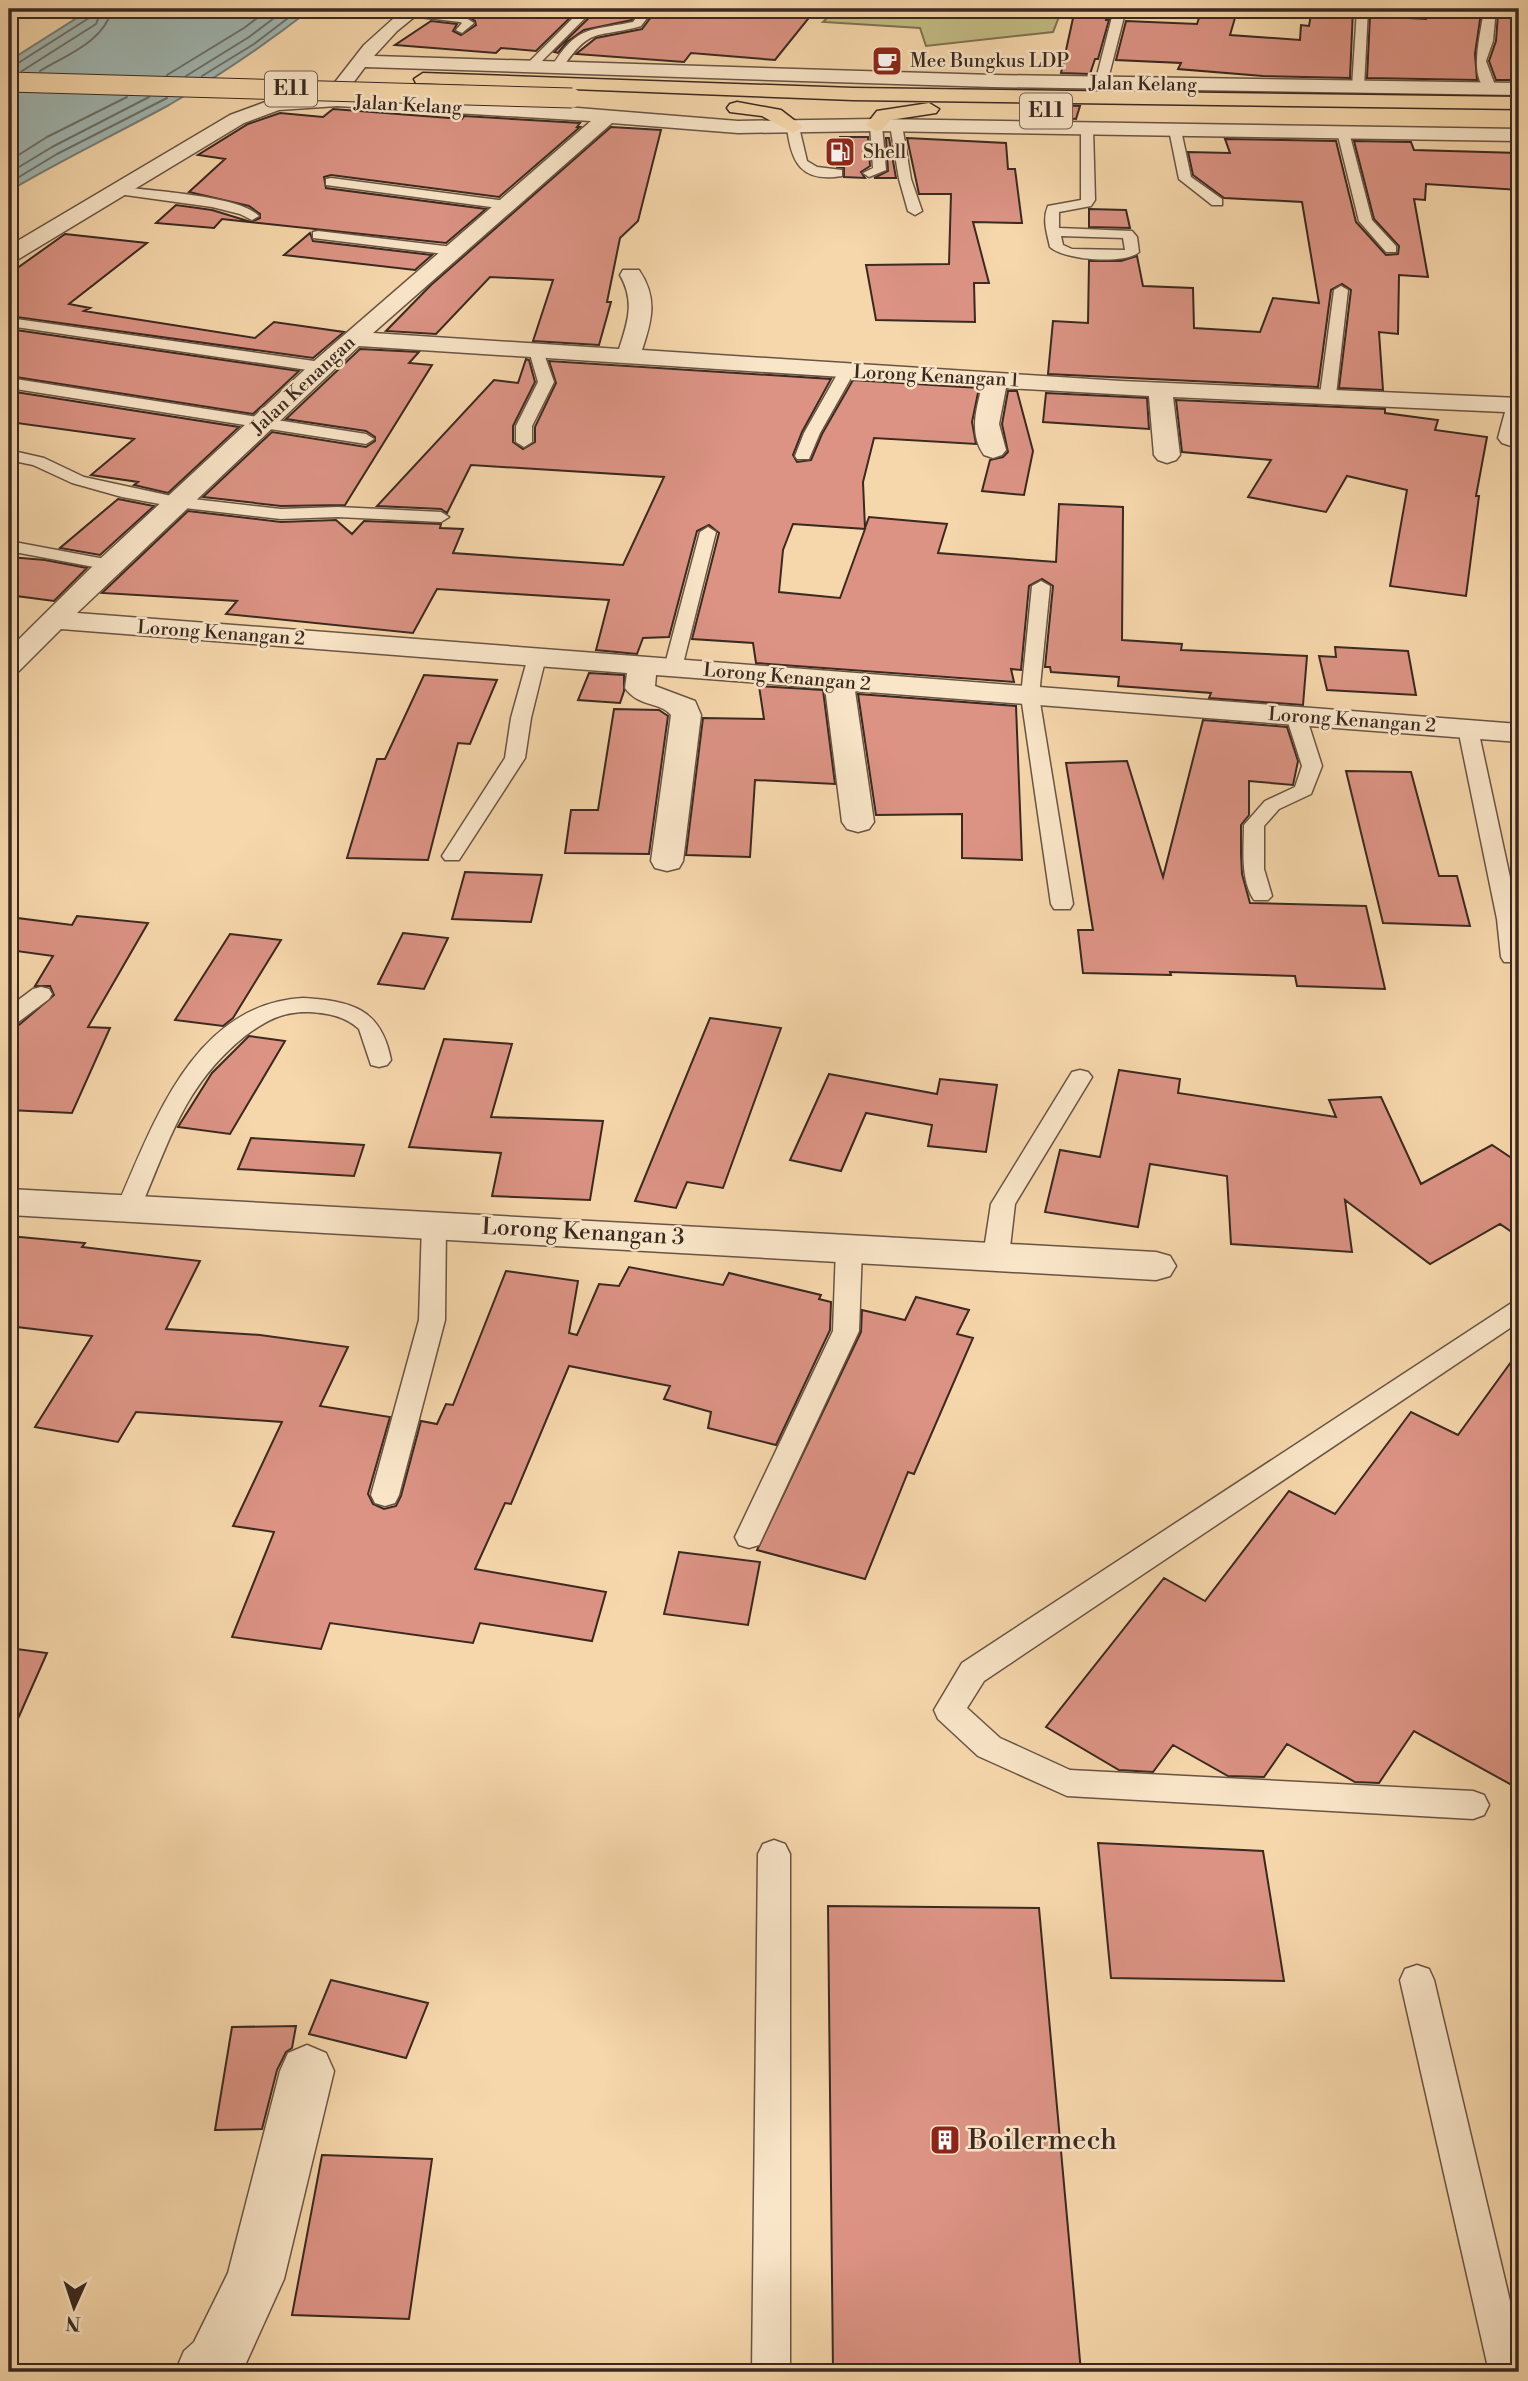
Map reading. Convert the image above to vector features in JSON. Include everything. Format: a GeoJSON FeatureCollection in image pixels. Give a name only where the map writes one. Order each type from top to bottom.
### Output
{"type":"FeatureCollection","features":[{"type":"Feature","properties":{"kind":"highway","name":"E11"},"geometry":{"type":"LineString","coordinates":[[9,68],[532,75],[853,94],[1519,103]]}},
{"type":"Feature","properties":{"kind":"highway"},"geometry":{"type":"LineString","coordinates":[[532,75],[763,85],[776,83],[792,74],[828,89],[853,94]]}},
{"type":"Feature","properties":{"kind":"highway","name":"E11"},"geometry":{"type":"LineString","coordinates":[[9,82],[931,109],[1519,117]]}},
{"type":"Feature","properties":{"kind":"highway"},"geometry":{"type":"LineString","coordinates":[[683,103],[765,110],[783,117],[793,127]]}},
{"type":"Feature","properties":{"kind":"highway"},"geometry":{"type":"LineString","coordinates":[[886,125],[884,115],[931,109]]}},
{"type":"Feature","properties":{"kind":"street"},"geometry":{"type":"LineString","coordinates":[[360,61],[381,36],[411,11]]}},
{"type":"Feature","properties":{"kind":"street","name":"Jalan Kelang"},"geometry":{"type":"LineString","coordinates":[[1519,89],[1101,83],[557,68],[532,75],[360,61],[334,96],[337,100],[608,116],[722,126],[886,125],[1519,135]]}},
{"type":"Feature","properties":{"kind":"street"},"geometry":{"type":"LineString","coordinates":[[9,255],[237,119],[261,108],[300,101],[337,100]]}},
{"type":"Feature","properties":{"kind":"street","name":"Jalan Kenangan"},"geometry":{"type":"LineString","coordinates":[[9,664],[176,502],[263,424],[321,367],[608,116]]}},
{"type":"Feature","properties":{"kind":"street"},"geometry":{"type":"LineString","coordinates":[[628,357],[644,304],[639,285],[631,275]]}},
{"type":"Feature","properties":{"kind":"street","name":"Lorong Kenangan 1"},"geometry":{"type":"LineString","coordinates":[[353,339],[1160,390],[1328,395],[1519,406]]}},
{"type":"Feature","properties":{"kind":"street"},"geometry":{"type":"LineString","coordinates":[[993,450],[987,438],[985,424],[996,380]]}},
{"type":"Feature","properties":{"kind":"street"},"geometry":{"type":"LineString","coordinates":[[1160,390],[1167,454]]}},
{"type":"Feature","properties":{"kind":"street"},"geometry":{"type":"LineString","coordinates":[[1511,438],[1519,406]]}},
{"type":"Feature","properties":{"kind":"street","name":"Lorong Kenangan 2"},"geometry":{"type":"LineString","coordinates":[[54,620],[1519,733]]}},
{"type":"Feature","properties":{"kind":"street"},"geometry":{"type":"LineString","coordinates":[[643,665],[640,688],[653,697],[677,702],[684,707],[685,715],[667,861]]}},
{"type":"Feature","properties":{"kind":"street"},"geometry":{"type":"LineString","coordinates":[[839,681],[858,822]]}},
{"type":"Feature","properties":{"kind":"street","name":"Lorong Kenangan 3"},"geometry":{"type":"LineString","coordinates":[[9,1202],[1156,1266]]}},
{"type":"Feature","properties":{"kind":"street"},"geometry":{"type":"LineString","coordinates":[[205,2372],[215,2363],[254,2279],[307,2071]]}},
{"type":"Feature","properties":{"kind":"lane"},"geometry":{"type":"LineString","coordinates":[[557,68],[567,50],[587,34],[604,28],[638,24],[648,9]]}},
{"type":"Feature","properties":{"kind":"lane"},"geometry":{"type":"LineString","coordinates":[[1358,87],[1362,9]]}},
{"type":"Feature","properties":{"kind":"lane"},"geometry":{"type":"LineString","coordinates":[[1490,9],[1487,41],[1480,61],[1490,88]]}},
{"type":"Feature","properties":{"kind":"lane"},"geometry":{"type":"LineString","coordinates":[[532,75],[586,10]]}},
{"type":"Feature","properties":{"kind":"lane"},"geometry":{"type":"LineString","coordinates":[[411,11],[463,19],[468,23],[462,30]]}},
{"type":"Feature","properties":{"kind":"lane"},"geometry":{"type":"LineString","coordinates":[[1101,83],[1119,13]]}},
{"type":"Feature","properties":{"kind":"lane"},"geometry":{"type":"LineString","coordinates":[[869,173],[880,170],[886,125]]}},
{"type":"Feature","properties":{"kind":"lane"},"geometry":{"type":"LineString","coordinates":[[886,125],[915,211]]}},
{"type":"Feature","properties":{"kind":"lane"},"geometry":{"type":"LineString","coordinates":[[793,127],[797,158],[802,166],[814,172],[836,173]]}},
{"type":"Feature","properties":{"kind":"lane"},"geometry":{"type":"LineString","coordinates":[[1054,232],[1127,234],[1132,252],[1125,255],[1060,251],[1057,247],[1050,216],[1054,209],[1086,204],[1088,200],[1087,128]]}},
{"type":"Feature","properties":{"kind":"lane"},"geometry":{"type":"LineString","coordinates":[[1175,130],[1185,179],[1217,202]]}},
{"type":"Feature","properties":{"kind":"lane"},"geometry":{"type":"LineString","coordinates":[[1343,132],[1366,221],[1391,249]]}},
{"type":"Feature","properties":{"kind":"lane"},"geometry":{"type":"LineString","coordinates":[[331,182],[506,205]]}},
{"type":"Feature","properties":{"kind":"lane"},"geometry":{"type":"LineString","coordinates":[[116,190],[228,205],[250,212],[252,216]]}},
{"type":"Feature","properties":{"kind":"lane"},"geometry":{"type":"LineString","coordinates":[[318,235],[453,251]]}},
{"type":"Feature","properties":{"kind":"lane"},"geometry":{"type":"LineString","coordinates":[[1328,395],[1340,290]]}},
{"type":"Feature","properties":{"kind":"lane"},"geometry":{"type":"LineString","coordinates":[[9,322],[321,367]]}},
{"type":"Feature","properties":{"kind":"lane"},"geometry":{"type":"LineString","coordinates":[[524,442],[523,426],[546,382],[536,351]]}},
{"type":"Feature","properties":{"kind":"lane"},"geometry":{"type":"LineString","coordinates":[[803,456],[812,433],[847,371]]}},
{"type":"Feature","properties":{"kind":"lane"},"geometry":{"type":"LineString","coordinates":[[9,383],[366,439]]}},
{"type":"Feature","properties":{"kind":"lane"},"geometry":{"type":"LineString","coordinates":[[9,455],[38,461],[78,480],[176,502],[281,514],[338,512],[440,517]]}},
{"type":"Feature","properties":{"kind":"lane"},"geometry":{"type":"LineString","coordinates":[[673,668],[708,531]]}},
{"type":"Feature","properties":{"kind":"lane"},"geometry":{"type":"LineString","coordinates":[[9,546],[110,565]]}},
{"type":"Feature","properties":{"kind":"lane"},"geometry":{"type":"LineString","coordinates":[[1041,586],[1030,696],[1062,904]]}},
{"type":"Feature","properties":{"kind":"lane"},"geometry":{"type":"LineString","coordinates":[[452,856],[515,758],[521,718],[537,657]]}},
{"type":"Feature","properties":{"kind":"lane"},"geometry":{"type":"LineString","coordinates":[[1261,897],[1254,869],[1254,825],[1272,805],[1304,790],[1312,766],[1296,716]]}},
{"type":"Feature","properties":{"kind":"lane"},"geometry":{"type":"LineString","coordinates":[[1468,729],[1508,919],[1512,957]]}},
{"type":"Feature","properties":{"kind":"lane"},"geometry":{"type":"LineString","coordinates":[[9,1018],[41,994]]}},
{"type":"Feature","properties":{"kind":"lane"},"geometry":{"type":"LineString","coordinates":[[128,1209],[176,1100],[196,1069],[222,1044],[266,1011],[296,1004],[356,1014],[371,1027],[379,1060]]}},
{"type":"Feature","properties":{"kind":"lane"},"geometry":{"type":"LineString","coordinates":[[996,1256],[1003,1204],[1080,1077]]}},
{"type":"Feature","properties":{"kind":"lane"},"geometry":{"type":"LineString","coordinates":[[385,1495],[432,1321],[434,1224]]}},
{"type":"Feature","properties":{"kind":"lane"},"geometry":{"type":"LineString","coordinates":[[749,1537],[846,1331],[849,1248]]}},
{"type":"Feature","properties":{"kind":"lane"},"geometry":{"type":"LineString","coordinates":[[1473,1805],[1067,1783],[989,1747],[949,1710],[973,1672],[1519,1310]]}},
{"type":"Feature","properties":{"kind":"lane"},"geometry":{"type":"LineString","coordinates":[[771,2372],[774,1854]]}},
{"type":"Feature","properties":{"kind":"lane"},"geometry":{"type":"LineString","coordinates":[[1417,1980],[1508,2372]]}},
{"type":"Feature","properties":{"kind":"shaded area"},"geometry":{"type":"Polygon","coordinates":[[[837,9],[1062,9],[1053,32],[926,46],[920,28],[823,22],[837,9]]]}},
{"type":"Feature","properties":{"kind":"water"},"geometry":{"type":"Polygon","coordinates":[[[91,9],[311,9],[188,94],[9,191],[9,61],[91,9]]]}},
{"type":"Feature","properties":{"kind":"building"},"geometry":{"type":"Polygon","coordinates":[[[579,9],[536,51],[501,48],[496,53],[395,45],[431,21],[457,24],[453,31],[461,35],[476,25],[475,21],[464,14],[445,11],[579,9]]]}},
{"type":"Feature","properties":{"kind":"building"},"geometry":{"type":"Polygon","coordinates":[[[593,9],[640,9],[632,20],[584,30],[567,42],[558,53],[554,52],[594,13],[593,9]]]}},
{"type":"Feature","properties":{"kind":"building"},"geometry":{"type":"Polygon","coordinates":[[[657,9],[816,9],[775,60],[691,53],[684,62],[576,54],[596,38],[642,29],[657,9]]]}},
{"type":"Feature","properties":{"kind":"building"},"geometry":{"type":"Polygon","coordinates":[[[1075,9],[1108,9],[1106,20],[1109,20],[1098,59],[1095,59],[1090,74],[1061,73],[1075,9]]]}},
{"type":"Feature","properties":{"kind":"building"},"geometry":{"type":"Polygon","coordinates":[[[1202,9],[1237,11],[1230,35],[1300,40],[1301,25],[1309,26],[1312,9],[1353,9],[1350,78],[1263,76],[1178,69],[1181,63],[1116,60],[1126,21],[1197,24],[1202,9]]]}},
{"type":"Feature","properties":{"kind":"building"},"geometry":{"type":"Polygon","coordinates":[[[1427,10],[1481,13],[1475,54],[1477,80],[1367,78],[1370,16],[1426,19],[1427,10]]]}},
{"type":"Feature","properties":{"kind":"building"},"geometry":{"type":"Polygon","coordinates":[[[1498,14],[1519,16],[1519,80],[1496,80],[1489,61],[1496,41],[1498,14]]]}},
{"type":"Feature","properties":{"kind":"building"},"geometry":{"type":"Polygon","coordinates":[[[1055,105],[1080,106],[1076,119],[1052,117],[1055,105]]]}},
{"type":"Feature","properties":{"kind":"building"},"geometry":{"type":"Polygon","coordinates":[[[333,109],[462,119],[464,116],[580,123],[577,127],[580,127],[499,197],[331,175],[324,177],[326,188],[486,209],[446,243],[222,219],[214,228],[156,223],[176,205],[212,210],[251,222],[260,218],[260,214],[249,206],[189,192],[225,159],[198,155],[248,124],[280,113],[323,117],[333,109]]]}},
{"type":"Feature","properties":{"kind":"building"},"geometry":{"type":"Polygon","coordinates":[[[611,127],[661,130],[638,221],[620,238],[607,302],[611,302],[599,345],[533,341],[553,280],[490,277],[436,334],[386,331],[431,285],[611,127]]]}},
{"type":"Feature","properties":{"kind":"building"},"geometry":{"type":"Polygon","coordinates":[[[840,137],[868,137],[870,166],[861,172],[865,178],[844,177],[844,168],[837,167],[840,137]]]}},
{"type":"Feature","properties":{"kind":"building"},"geometry":{"type":"Polygon","coordinates":[[[886,138],[889,138],[896,178],[874,178],[888,171],[886,138]]]}},
{"type":"Feature","properties":{"kind":"building"},"geometry":{"type":"Polygon","coordinates":[[[907,138],[1006,143],[1008,169],[1015,169],[1022,223],[973,222],[989,283],[974,283],[975,322],[876,320],[866,265],[949,264],[951,194],[919,194],[907,138]]]}},
{"type":"Feature","properties":{"kind":"building"},"geometry":{"type":"Polygon","coordinates":[[[1225,139],[1336,141],[1356,222],[1386,255],[1398,254],[1399,246],[1374,219],[1354,141],[1411,142],[1414,150],[1519,153],[1519,190],[1426,184],[1425,200],[1414,199],[1428,277],[1399,275],[1398,334],[1379,332],[1383,390],[1339,388],[1351,290],[1342,284],[1331,290],[1318,387],[1048,374],[1053,321],[1088,323],[1089,261],[1121,261],[1137,256],[1143,286],[1193,288],[1194,328],[1260,332],[1273,298],[1319,303],[1302,202],[1224,198],[1193,175],[1188,152],[1230,153],[1225,139]]]}},
{"type":"Feature","properties":{"kind":"building"},"geometry":{"type":"Polygon","coordinates":[[[1089,209],[1126,210],[1130,228],[1089,227],[1089,209]]]}},
{"type":"Feature","properties":{"kind":"building"},"geometry":{"type":"Polygon","coordinates":[[[310,233],[313,241],[432,255],[415,270],[284,255],[310,233]]]}},
{"type":"Feature","properties":{"kind":"building"},"geometry":{"type":"Polygon","coordinates":[[[65,234],[147,243],[69,304],[90,308],[84,311],[255,338],[274,322],[344,332],[313,358],[9,316],[9,274],[65,234]]]}},
{"type":"Feature","properties":{"kind":"building"},"geometry":{"type":"Polygon","coordinates":[[[9,329],[299,371],[253,414],[9,376],[9,329]]]}},
{"type":"Feature","properties":{"kind":"building"},"geometry":{"type":"Polygon","coordinates":[[[360,349],[419,352],[409,363],[432,365],[345,505],[281,506],[203,497],[272,432],[366,447],[375,441],[375,437],[366,431],[286,419],[360,349]]]}},
{"type":"Feature","properties":{"kind":"building"},"geometry":{"type":"Polygon","coordinates":[[[526,359],[529,360],[535,382],[513,426],[513,442],[523,449],[535,442],[535,427],[556,383],[549,361],[831,379],[802,432],[793,455],[797,462],[811,460],[822,434],[853,380],[979,388],[972,422],[976,444],[874,438],[863,482],[865,528],[869,517],[947,524],[938,553],[1056,562],[1059,504],[1123,507],[1122,640],[1182,644],[1181,650],[1307,656],[1303,705],[1209,698],[1211,693],[1118,686],[1119,677],[1051,672],[1050,667],[1045,667],[1053,586],[1042,579],[1029,586],[1021,670],[1011,669],[1014,682],[756,663],[753,643],[692,639],[719,533],[709,525],[697,531],[669,637],[643,638],[637,654],[596,650],[609,600],[437,589],[413,633],[226,614],[237,601],[102,593],[188,511],[281,522],[336,520],[352,534],[364,521],[441,524],[440,528],[463,529],[453,553],[623,565],[664,477],[471,465],[447,513],[441,509],[377,506],[494,380],[518,383],[526,359]],[[793,524],[783,550],[779,592],[840,598],[865,529],[793,524]]]}},
{"type":"Feature","properties":{"kind":"building"},"geometry":{"type":"Polygon","coordinates":[[[9,391],[239,427],[168,493],[134,485],[138,482],[91,475],[134,439],[9,422],[9,391]]]}},
{"type":"Feature","properties":{"kind":"building"},"geometry":{"type":"Polygon","coordinates":[[[1008,391],[1017,391],[1033,451],[1024,495],[982,491],[990,460],[1003,457],[1008,452],[1002,424],[1008,391]]]}},
{"type":"Feature","properties":{"kind":"building"},"geometry":{"type":"Polygon","coordinates":[[[1046,393],[1147,398],[1149,429],[1043,422],[1046,393]]]}},
{"type":"Feature","properties":{"kind":"building"},"geometry":{"type":"Polygon","coordinates":[[[1176,400],[1385,409],[1385,413],[1438,420],[1435,430],[1487,437],[1476,496],[1479,496],[1466,596],[1390,586],[1407,490],[1347,476],[1326,512],[1248,497],[1271,460],[1182,452],[1176,400]]]}},
{"type":"Feature","properties":{"kind":"building"},"geometry":{"type":"Polygon","coordinates":[[[118,499],[154,506],[100,555],[60,548],[118,499]]]}},
{"type":"Feature","properties":{"kind":"building"},"geometry":{"type":"Polygon","coordinates":[[[9,557],[87,568],[54,601],[9,595],[9,557]]]}},
{"type":"Feature","properties":{"kind":"building"},"geometry":{"type":"Polygon","coordinates":[[[1335,647],[1408,651],[1416,695],[1327,690],[1319,656],[1336,657],[1335,647]]]}},
{"type":"Feature","properties":{"kind":"building"},"geometry":{"type":"Polygon","coordinates":[[[589,673],[624,675],[624,691],[620,703],[578,700],[589,673]]]}},
{"type":"Feature","properties":{"kind":"building"},"geometry":{"type":"Polygon","coordinates":[[[424,675],[497,680],[470,744],[458,743],[428,860],[347,858],[377,759],[385,759],[424,675]]]}},
{"type":"Feature","properties":{"kind":"building"},"geometry":{"type":"Polygon","coordinates":[[[759,686],[823,690],[835,784],[755,780],[750,857],[686,855],[703,718],[764,719],[759,686]]]}},
{"type":"Feature","properties":{"kind":"building"},"geometry":{"type":"Polygon","coordinates":[[[858,694],[1016,706],[1022,860],[962,858],[962,814],[876,815],[858,694]]]}},
{"type":"Feature","properties":{"kind":"building"},"geometry":{"type":"Polygon","coordinates":[[[614,709],[659,710],[668,716],[649,854],[565,853],[571,810],[598,810],[614,709]]]}},
{"type":"Feature","properties":{"kind":"building"},"geometry":{"type":"Polygon","coordinates":[[[1203,720],[1287,727],[1298,761],[1293,785],[1249,781],[1249,815],[1241,825],[1241,854],[1242,874],[1250,903],[1366,906],[1385,989],[1297,986],[1295,976],[1170,972],[1171,975],[1083,973],[1078,930],[1093,930],[1066,763],[1127,761],[1163,877],[1203,720]]]}},
{"type":"Feature","properties":{"kind":"building"},"geometry":{"type":"Polygon","coordinates":[[[1346,771],[1411,772],[1439,876],[1457,876],[1470,926],[1383,923],[1346,771]]]}},
{"type":"Feature","properties":{"kind":"building"},"geometry":{"type":"Polygon","coordinates":[[[465,872],[542,875],[531,922],[452,919],[465,872]]]}},
{"type":"Feature","properties":{"kind":"building"},"geometry":{"type":"Polygon","coordinates":[[[77,916],[148,923],[88,1027],[110,1028],[72,1113],[9,1110],[9,1029],[19,1025],[54,995],[50,986],[35,986],[53,956],[9,950],[9,917],[72,925],[77,916]]]}},
{"type":"Feature","properties":{"kind":"building"},"geometry":{"type":"Polygon","coordinates":[[[403,933],[448,938],[424,989],[378,984],[403,933]]]}},
{"type":"Feature","properties":{"kind":"building"},"geometry":{"type":"Polygon","coordinates":[[[230,934],[281,940],[233,1018],[223,1026],[175,1020],[230,934]]]}},
{"type":"Feature","properties":{"kind":"building"},"geometry":{"type":"Polygon","coordinates":[[[710,1018],[781,1028],[723,1188],[687,1182],[676,1208],[635,1201],[710,1018]]]}},
{"type":"Feature","properties":{"kind":"building"},"geometry":{"type":"Polygon","coordinates":[[[249,1036],[285,1041],[230,1134],[178,1127],[212,1073],[249,1036]]]}},
{"type":"Feature","properties":{"kind":"building"},"geometry":{"type":"Polygon","coordinates":[[[444,1039],[512,1044],[491,1117],[603,1121],[590,1200],[492,1196],[501,1153],[409,1147],[444,1039]]]}},
{"type":"Feature","properties":{"kind":"building"},"geometry":{"type":"Polygon","coordinates":[[[1119,1070],[1180,1079],[1178,1093],[1336,1117],[1329,1100],[1381,1097],[1421,1184],[1492,1145],[1519,1163],[1519,1237],[1500,1224],[1430,1264],[1345,1200],[1352,1252],[1231,1244],[1227,1176],[1150,1164],[1138,1227],[1045,1212],[1060,1150],[1100,1157],[1119,1070]]]}},
{"type":"Feature","properties":{"kind":"building"},"geometry":{"type":"Polygon","coordinates":[[[829,1074],[937,1094],[940,1079],[997,1085],[986,1152],[928,1146],[932,1125],[866,1113],[841,1171],[790,1160],[829,1074]]]}},
{"type":"Feature","properties":{"kind":"building"},"geometry":{"type":"Polygon","coordinates":[[[251,1138],[364,1145],[354,1176],[238,1169],[251,1138]]]}},
{"type":"Feature","properties":{"kind":"building"},"geometry":{"type":"Polygon","coordinates":[[[9,1236],[85,1243],[82,1247],[200,1261],[166,1329],[260,1335],[348,1347],[320,1406],[390,1417],[368,1494],[373,1504],[384,1509],[396,1506],[401,1496],[421,1421],[437,1424],[446,1404],[453,1405],[506,1271],[578,1281],[569,1333],[577,1335],[599,1284],[619,1286],[629,1267],[723,1285],[729,1273],[821,1295],[819,1299],[831,1302],[830,1330],[776,1445],[708,1428],[711,1412],[664,1399],[670,1386],[569,1366],[511,1504],[505,1503],[475,1569],[606,1592],[592,1641],[480,1623],[473,1643],[330,1623],[321,1649],[232,1637],[274,1532],[233,1526],[282,1422],[136,1412],[118,1442],[35,1427],[92,1336],[9,1326],[9,1236]]]}},
{"type":"Feature","properties":{"kind":"building"},"geometry":{"type":"Polygon","coordinates":[[[916,1297],[969,1310],[957,1334],[973,1338],[914,1474],[908,1472],[865,1579],[757,1550],[861,1332],[862,1310],[905,1320],[916,1297]]]}},
{"type":"Feature","properties":{"kind":"building"},"geometry":{"type":"Polygon","coordinates":[[[1519,1351],[1519,1789],[1414,1731],[1379,1783],[1355,1782],[1287,1744],[1264,1777],[1228,1776],[1173,1745],[1153,1772],[1119,1770],[1046,1727],[1164,1578],[1205,1601],[1289,1491],[1335,1514],[1411,1412],[1458,1435],[1519,1351]]]}},
{"type":"Feature","properties":{"kind":"building"},"geometry":{"type":"Polygon","coordinates":[[[679,1552],[760,1562],[748,1625],[664,1614],[679,1552]]]}},
{"type":"Feature","properties":{"kind":"building"},"geometry":{"type":"Polygon","coordinates":[[[9,1648],[47,1653],[9,1739],[9,1648]]]}},
{"type":"Feature","properties":{"kind":"building"},"geometry":{"type":"Polygon","coordinates":[[[1098,1843],[1263,1851],[1284,1981],[1111,1978],[1098,1843]]]}},
{"type":"Feature","properties":{"kind":"building","name":"Boilermech"},"geometry":{"type":"Polygon","coordinates":[[[828,1906],[1039,1908],[1081,2372],[833,2372],[828,1906]]]}},
{"type":"Feature","properties":{"kind":"building"},"geometry":{"type":"Polygon","coordinates":[[[331,1980],[428,2003],[406,2058],[309,2034],[331,1980]]]}},
{"type":"Feature","properties":{"kind":"building"},"geometry":{"type":"Polygon","coordinates":[[[296,2026],[292,2048],[286,2052],[277,2070],[262,2129],[215,2130],[232,2027],[296,2026]]]}},
{"type":"Feature","properties":{"kind":"building"},"geometry":{"type":"Polygon","coordinates":[[[322,2155],[432,2159],[409,2319],[292,2315],[322,2155]]]}},
{"type":"Feature","properties":{"kind":"place","name":"Mee Bungkus LDP"},"geometry":{"type":"Point","coordinates":[887,61]}},
{"type":"Feature","properties":{"kind":"place","name":"Shell"},"geometry":{"type":"Point","coordinates":[840,152]}},
{"type":"Feature","properties":{"kind":"place","name":"Boilermech"},"geometry":{"type":"Point","coordinates":[945,2140]}}]}
